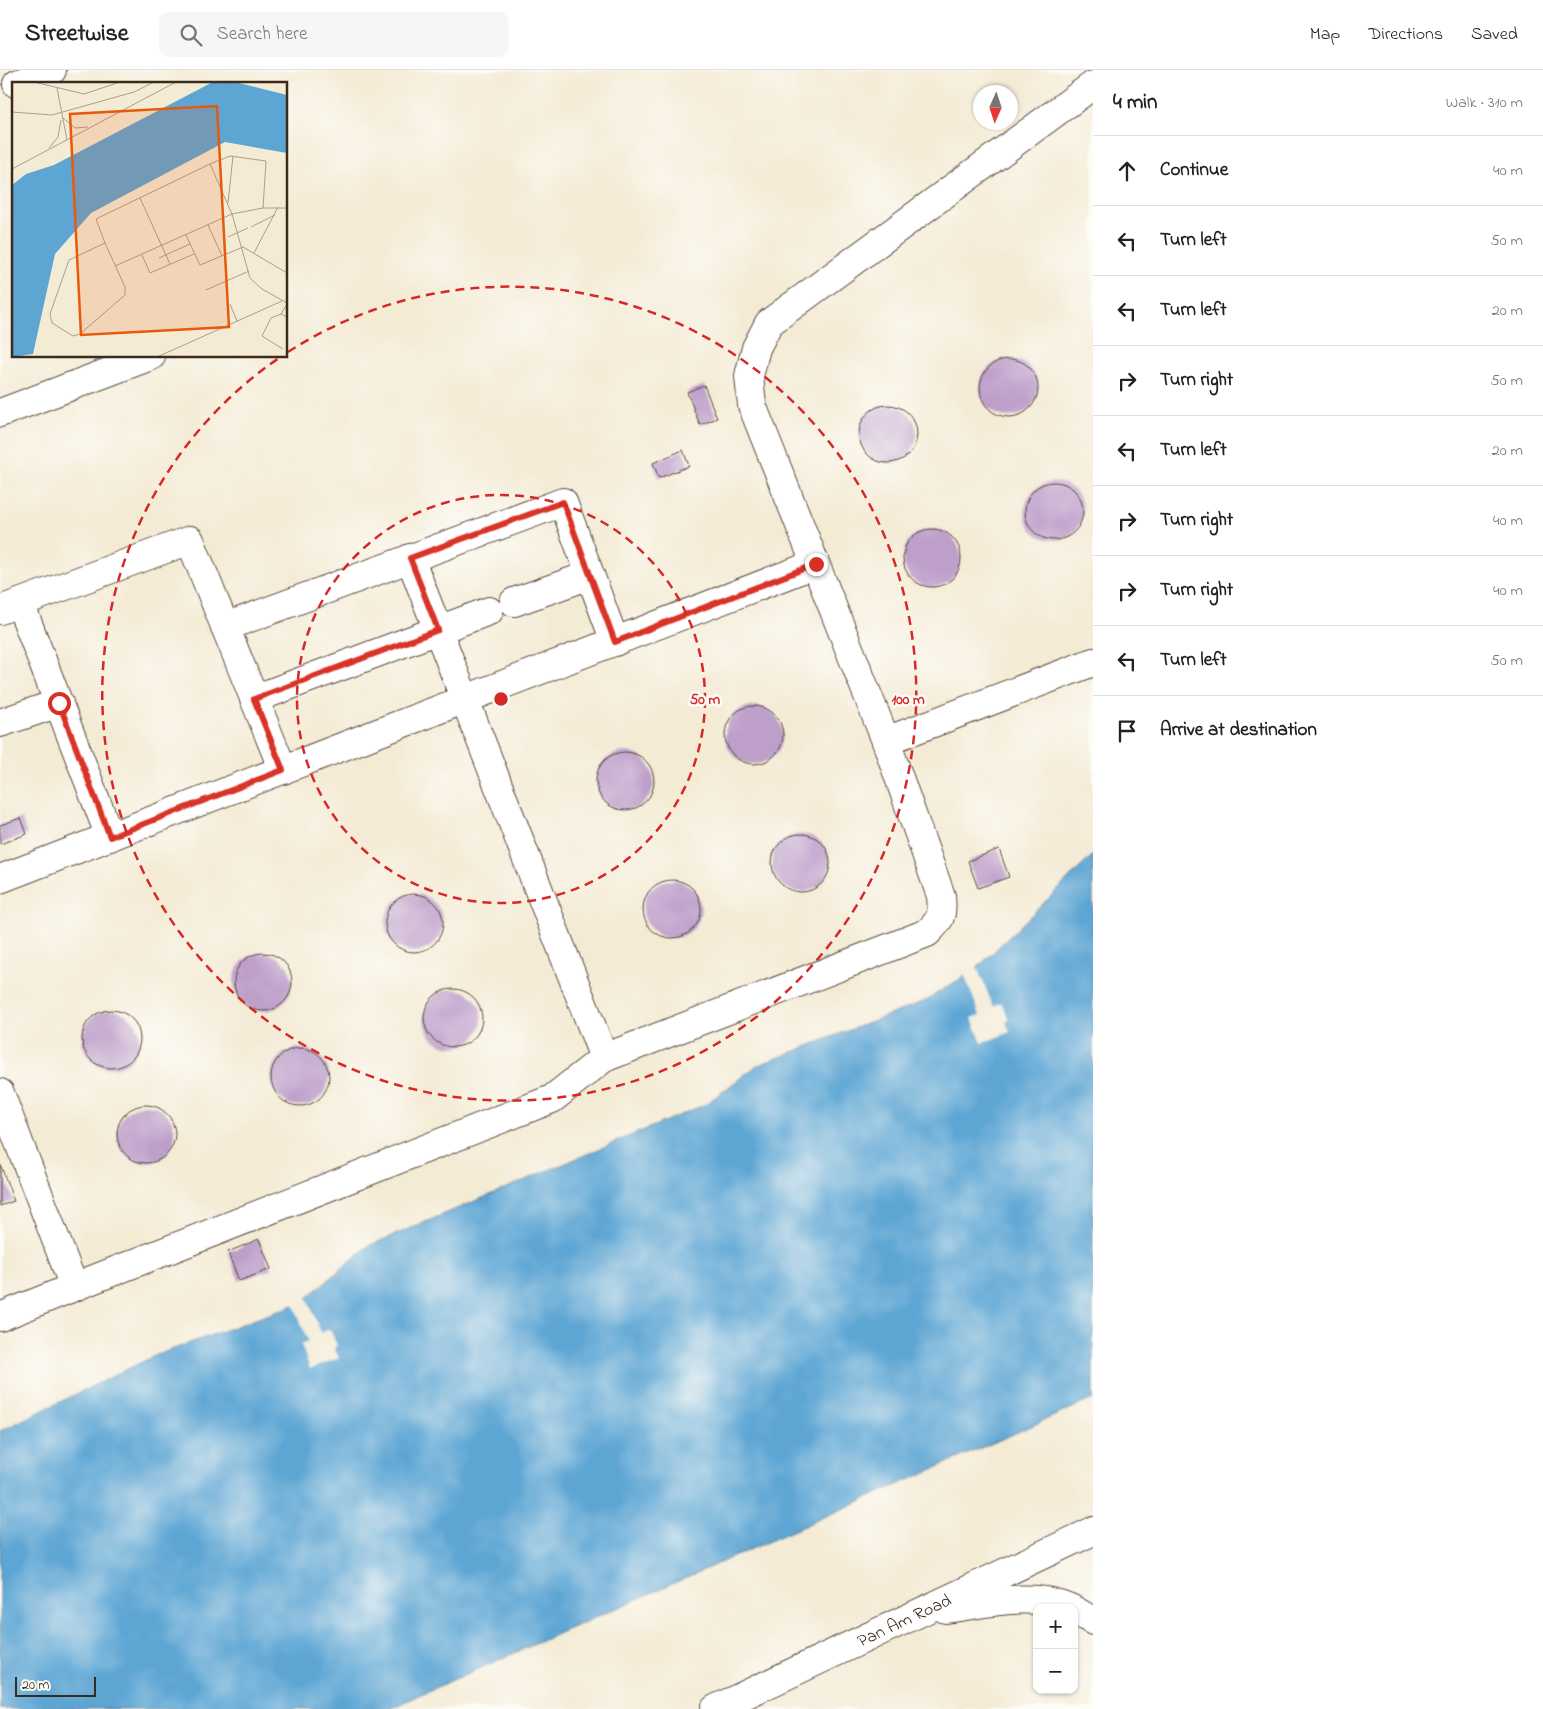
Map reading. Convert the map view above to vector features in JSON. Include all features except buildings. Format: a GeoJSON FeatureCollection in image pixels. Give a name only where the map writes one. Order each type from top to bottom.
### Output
{"type":"FeatureCollection","features":[{"type":"Feature","properties":{"kind":"street"},"geometry":{"type":"LineString","coordinates":[[20,82],[52,70]]}},
{"type":"Feature","properties":{"kind":"street"},"geometry":{"type":"LineString","coordinates":[[0,90],[12,85]]}},
{"type":"Feature","properties":{"kind":"street"},"geometry":{"type":"LineString","coordinates":[[0,1317],[552,1099],[604,1058],[926,933],[937,923],[943,911],[941,896],[886,741],[752,405],[749,376],[756,348],[769,323],[1093,85]]}},
{"type":"Feature","properties":{"kind":"street"},"geometry":{"type":"LineString","coordinates":[[0,413],[146,358]]}},
{"type":"Feature","properties":{"kind":"street"},"geometry":{"type":"LineString","coordinates":[[225,627],[563,502],[615,642]]}},
{"type":"Feature","properties":{"kind":"street"},"geometry":{"type":"LineString","coordinates":[[110,837],[59,703],[10,606],[190,540],[283,770]]}},
{"type":"Feature","properties":{"kind":"street"},"geometry":{"type":"LineString","coordinates":[[410,558],[604,1058]]}},
{"type":"Feature","properties":{"kind":"street"},"geometry":{"type":"LineString","coordinates":[[0,879],[816,564]]}},
{"type":"Feature","properties":{"kind":"street"},"geometry":{"type":"LineString","coordinates":[[514,602],[590,575]]}},
{"type":"Feature","properties":{"kind":"street"},"geometry":{"type":"LineString","coordinates":[[254,699],[489,612]]}},
{"type":"Feature","properties":{"kind":"street"},"geometry":{"type":"LineString","coordinates":[[886,741],[1093,662]]}},
{"type":"Feature","properties":{"kind":"street"},"geometry":{"type":"LineString","coordinates":[[0,723],[59,703]]}},
{"type":"Feature","properties":{"kind":"street"},"geometry":{"type":"LineString","coordinates":[[0,1093],[74,1287]]}},
{"type":"Feature","properties":{"kind":"street","name":"Pan Am Road"},"geometry":{"type":"LineString","coordinates":[[715,1709],[1093,1531]]}},
{"type":"Feature","properties":{"kind":"street"},"geometry":{"type":"LineString","coordinates":[[922,1612],[1017,1600],[1046,1601],[1060,1604]]}},
{"type":"Feature","properties":{"kind":"street"},"geometry":{"type":"LineString","coordinates":[[1078,1612],[1093,1621]]}},
{"type":"Feature","properties":{"kind":"water"},"geometry":{"type":"Polygon","coordinates":[[[1093,855],[1093,1399],[390,1709],[0,1709],[0,1431],[154,1356],[302,1302],[368,1246],[706,1104],[756,1066],[925,1001],[977,968],[1093,855]]]}},
{"type":"Feature","properties":{"kind":"pier"},"geometry":{"type":"Polygon","coordinates":[[[976,965],[993,1006],[1002,1003],[1009,1020],[1006,1022],[1010,1032],[982,1043],[972,1018],[980,1015],[964,974],[976,965]]]}},
{"type":"Feature","properties":{"kind":"pier"},"geometry":{"type":"Polygon","coordinates":[[[306,1295],[321,1333],[330,1329],[337,1346],[334,1348],[339,1358],[310,1369],[301,1344],[308,1341],[293,1302],[306,1295]]]}},
{"type":"Feature","properties":{"kind":"route"},"geometry":{"type":"LineString","coordinates":[[59,703],[110,837],[283,770],[254,699],[438,630],[410,558],[563,502],[615,642],[816,564]]}}]}
